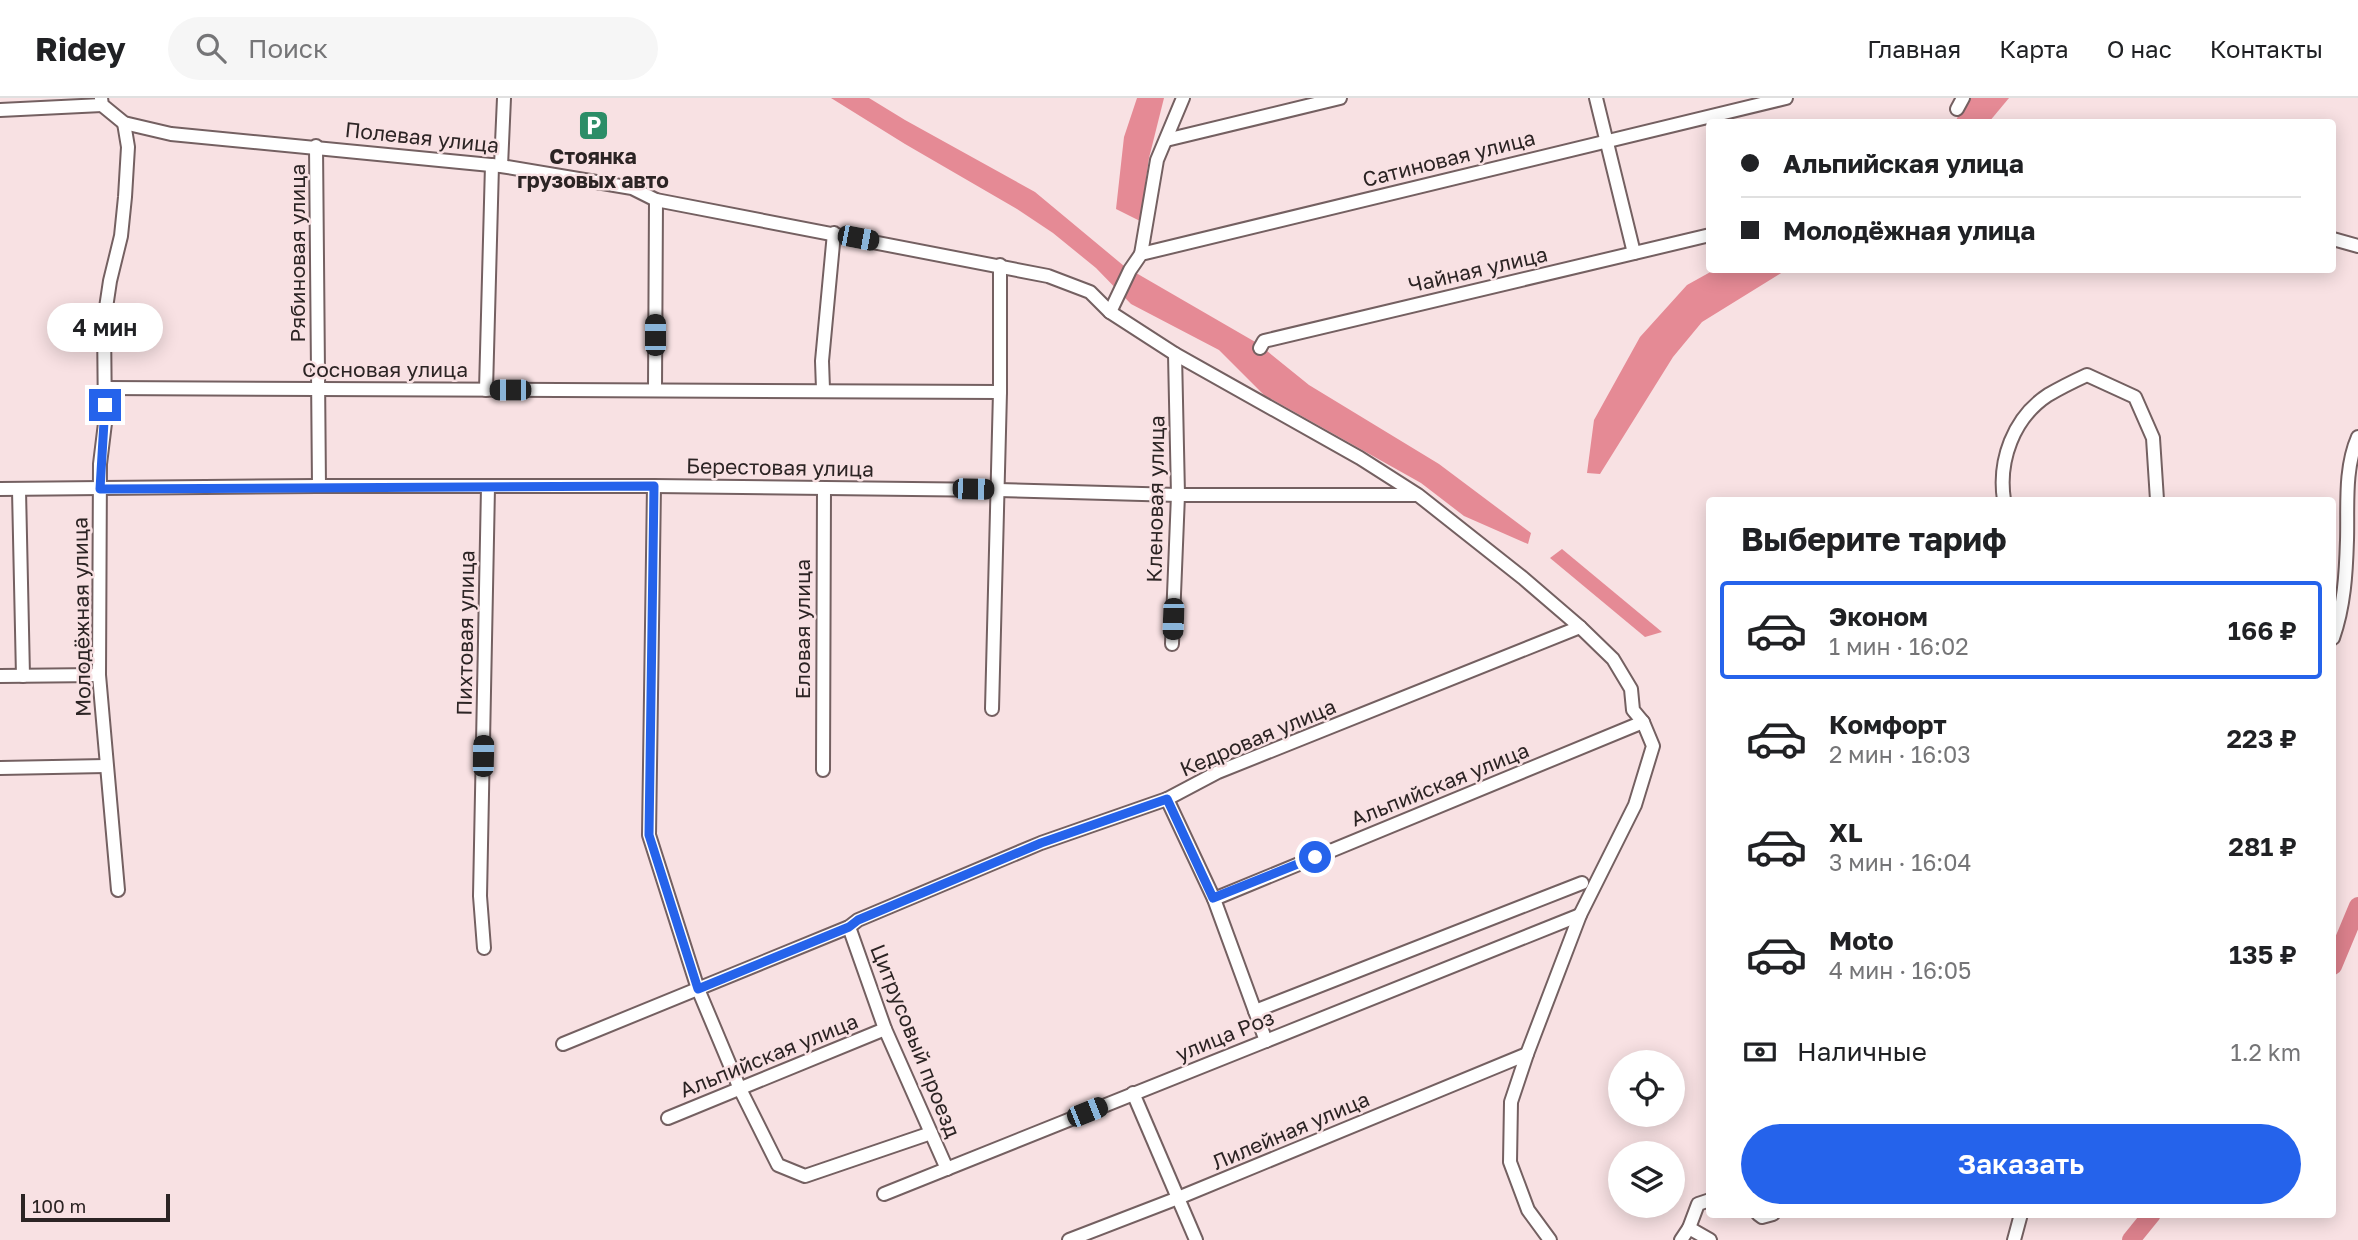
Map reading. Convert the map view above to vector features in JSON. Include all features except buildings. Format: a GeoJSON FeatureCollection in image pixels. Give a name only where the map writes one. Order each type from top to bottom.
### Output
{"type":"FeatureCollection","features":[{"type":"Feature","properties":{"kind":"street"},"geometry":{"type":"LineString","coordinates":[[486,390],[496,165],[504,98]]}},
{"type":"Feature","properties":{"kind":"street"},"geometry":{"type":"LineString","coordinates":[[1110,312],[1140,254],[1157,160],[1183,98]]}},
{"type":"Feature","properties":{"kind":"street"},"geometry":{"type":"LineString","coordinates":[[1166,140],[1340,98]]}},
{"type":"Feature","properties":{"kind":"street"},"geometry":{"type":"LineString","coordinates":[[1596,98],[1634,253]]}},
{"type":"Feature","properties":{"kind":"street","name":"Сатиновая улица"},"geometry":{"type":"LineString","coordinates":[[1140,254],[1786,98]]}},
{"type":"Feature","properties":{"kind":"street"},"geometry":{"type":"LineString","coordinates":[[0,110],[102,101],[124,123]]}},
{"type":"Feature","properties":{"kind":"street","name":"Полевая улица"},"geometry":{"type":"LineString","coordinates":[[124,123],[172,134],[496,165],[632,188],[656,200],[1048,276],[1090,292],[1110,312],[1175,354],[1360,458],[1418,495],[1523,578],[1613,659],[1631,689],[1633,710],[1643,722],[1653,746],[1635,805],[1580,915],[1511,1102],[1510,1162],[1528,1210],[1550,1240]]}},
{"type":"Feature","properties":{"kind":"street","name":"Молодёжная улица"},"geometry":{"type":"LineString","coordinates":[[118,890],[99,675],[100,489],[105,388],[104,321],[121,236],[125,197],[128,147],[124,123]]}},
{"type":"Feature","properties":{"kind":"street","name":"Рябиновая улица"},"geometry":{"type":"LineString","coordinates":[[316,146],[319,486]]}},
{"type":"Feature","properties":{"kind":"street"},"geometry":{"type":"LineString","coordinates":[[654,389],[656,200]]}},
{"type":"Feature","properties":{"kind":"street"},"geometry":{"type":"LineString","coordinates":[[824,389],[822,361],[834,233]]}},
{"type":"Feature","properties":{"kind":"street","name":"Чайная улица"},"geometry":{"type":"LineString","coordinates":[[1260,348],[1264,341],[1706,236]]}},
{"type":"Feature","properties":{"kind":"street"},"geometry":{"type":"LineString","coordinates":[[2336,240],[2358,246]]}},
{"type":"Feature","properties":{"kind":"street"},"geometry":{"type":"LineString","coordinates":[[992,709],[1000,392],[1000,265]]}},
{"type":"Feature","properties":{"kind":"street","name":"Кленовая улица"},"geometry":{"type":"LineString","coordinates":[[1172,644],[1178,495],[1175,354]]}},
{"type":"Feature","properties":{"kind":"street"},"geometry":{"type":"LineString","coordinates":[[2004,497],[2005,453],[2024,419],[2046,397],[2087,375],[2135,397],[2153,438],[2157,497]]}},
{"type":"Feature","properties":{"kind":"street","name":"Сосновая улица"},"geometry":{"type":"LineString","coordinates":[[105,388],[824,389],[1000,392]]}},
{"type":"Feature","properties":{"kind":"street"},"geometry":{"type":"LineString","coordinates":[[2336,630],[2340,619],[2338,586],[2347,488],[2358,437]]}},
{"type":"Feature","properties":{"kind":"street"},"geometry":{"type":"LineString","coordinates":[[654,486],[649,835],[698,989],[740,1089],[778,1165],[805,1176],[931,1133]]}},
{"type":"Feature","properties":{"kind":"street","name":"Берестовая улица"},"geometry":{"type":"LineString","coordinates":[[0,489],[654,486],[1178,495],[1418,495]]}},
{"type":"Feature","properties":{"kind":"street","name":"Пихтовая улица"},"geometry":{"type":"LineString","coordinates":[[484,948],[480,896],[488,487]]}},
{"type":"Feature","properties":{"kind":"street","name":"Еловая улица"},"geometry":{"type":"LineString","coordinates":[[823,770],[824,488]]}},
{"type":"Feature","properties":{"kind":"street"},"geometry":{"type":"LineString","coordinates":[[19,490],[23,676]]}},
{"type":"Feature","properties":{"kind":"street","name":"Кедровая улица"},"geometry":{"type":"LineString","coordinates":[[563,1044],[849,927],[858,920],[1041,843],[1167,799],[1218,772],[1580,627]]}},
{"type":"Feature","properties":{"kind":"street"},"geometry":{"type":"LineString","coordinates":[[0,676],[99,675]]}},
{"type":"Feature","properties":{"kind":"street","name":"Альпийская улица"},"geometry":{"type":"LineString","coordinates":[[1213,898],[1643,722]]}},
{"type":"Feature","properties":{"kind":"street"},"geometry":{"type":"LineString","coordinates":[[0,768],[106,766]]}},
{"type":"Feature","properties":{"kind":"street"},"geometry":{"type":"LineString","coordinates":[[1167,799],[1213,898],[1266,1041]]}},
{"type":"Feature","properties":{"kind":"street","name":"улица Роз"},"geometry":{"type":"LineString","coordinates":[[1255,1011],[1582,883]]}},
{"type":"Feature","properties":{"kind":"street","name":"улица Роз"},"geometry":{"type":"LineString","coordinates":[[884,1194],[1580,915]]}},
{"type":"Feature","properties":{"kind":"street","name":"Цитрусовый проезд"},"geometry":{"type":"LineString","coordinates":[[849,927],[885,1029],[947,1169]]}},
{"type":"Feature","properties":{"kind":"street","name":"Альпийская улица"},"geometry":{"type":"LineString","coordinates":[[668,1118],[885,1029]]}},
{"type":"Feature","properties":{"kind":"street","name":"Лилейная улица"},"geometry":{"type":"LineString","coordinates":[[1069,1240],[1527,1054]]}},
{"type":"Feature","properties":{"kind":"street"},"geometry":{"type":"LineString","coordinates":[[1133,1093],[1196,1240]]}},
{"type":"Feature","properties":{"kind":"street"},"geometry":{"type":"LineString","coordinates":[[1681,1240],[1698,1205],[1706,1202]]}},
{"type":"Feature","properties":{"kind":"street"},"geometry":{"type":"LineString","coordinates":[[2014,1240],[2018,1218]]}},
{"type":"Feature","properties":{"kind":"street"},"geometry":{"type":"LineString","coordinates":[[1689,1228],[1710,1240]]}},
{"type":"Feature","properties":{"kind":"shaded area"},"geometry":{"type":"Polygon","coordinates":[[[831,98],[869,98],[1035,192],[1124,266],[1257,343],[1309,385],[1439,464],[1531,533],[1528,544],[1464,516],[1421,483],[1264,395],[1219,350],[1131,304],[1096,268],[1053,233],[831,98]]]}},
{"type":"Feature","properties":{"kind":"shaded area"},"geometry":{"type":"Polygon","coordinates":[[[1137,98],[1164,98],[1149,158],[1140,221],[1116,209],[1124,137],[1137,98]]]}},
{"type":"Feature","properties":{"kind":"shaded area"},"geometry":{"type":"Polygon","coordinates":[[[1968,98],[2009,98],[1992,119],[1957,119],[1968,98]]]}},
{"type":"Feature","properties":{"kind":"shaded area"},"geometry":{"type":"Polygon","coordinates":[[[1709,273],[1781,273],[1702,322],[1673,357],[1600,474],[1587,473],[1594,420],[1640,337],[1687,285],[1709,273]]]}},
{"type":"Feature","properties":{"kind":"shaded area"},"geometry":{"type":"Polygon","coordinates":[[[1562,549],[1662,632],[1645,637],[1550,558],[1562,549]]]}},
{"type":"Feature","properties":{"kind":"waterway"},"geometry":{"type":"LineString","coordinates":[[2336,959],[2358,906]]}},
{"type":"Feature","properties":{"kind":"waterway"},"geometry":{"type":"LineString","coordinates":[[2131,1240],[2149,1218]]}},
{"type":"Feature","properties":{"kind":"place","name":"Стоянка грузовых авто"},"geometry":{"type":"Point","coordinates":[593,125]}},
{"type":"Feature","properties":{"kind":"route"},"geometry":{"type":"LineString","coordinates":[[105,405],[100,489],[654,486],[649,835],[698,989],[1041,843],[1167,799],[1213,898],[1315,857]]}}]}
